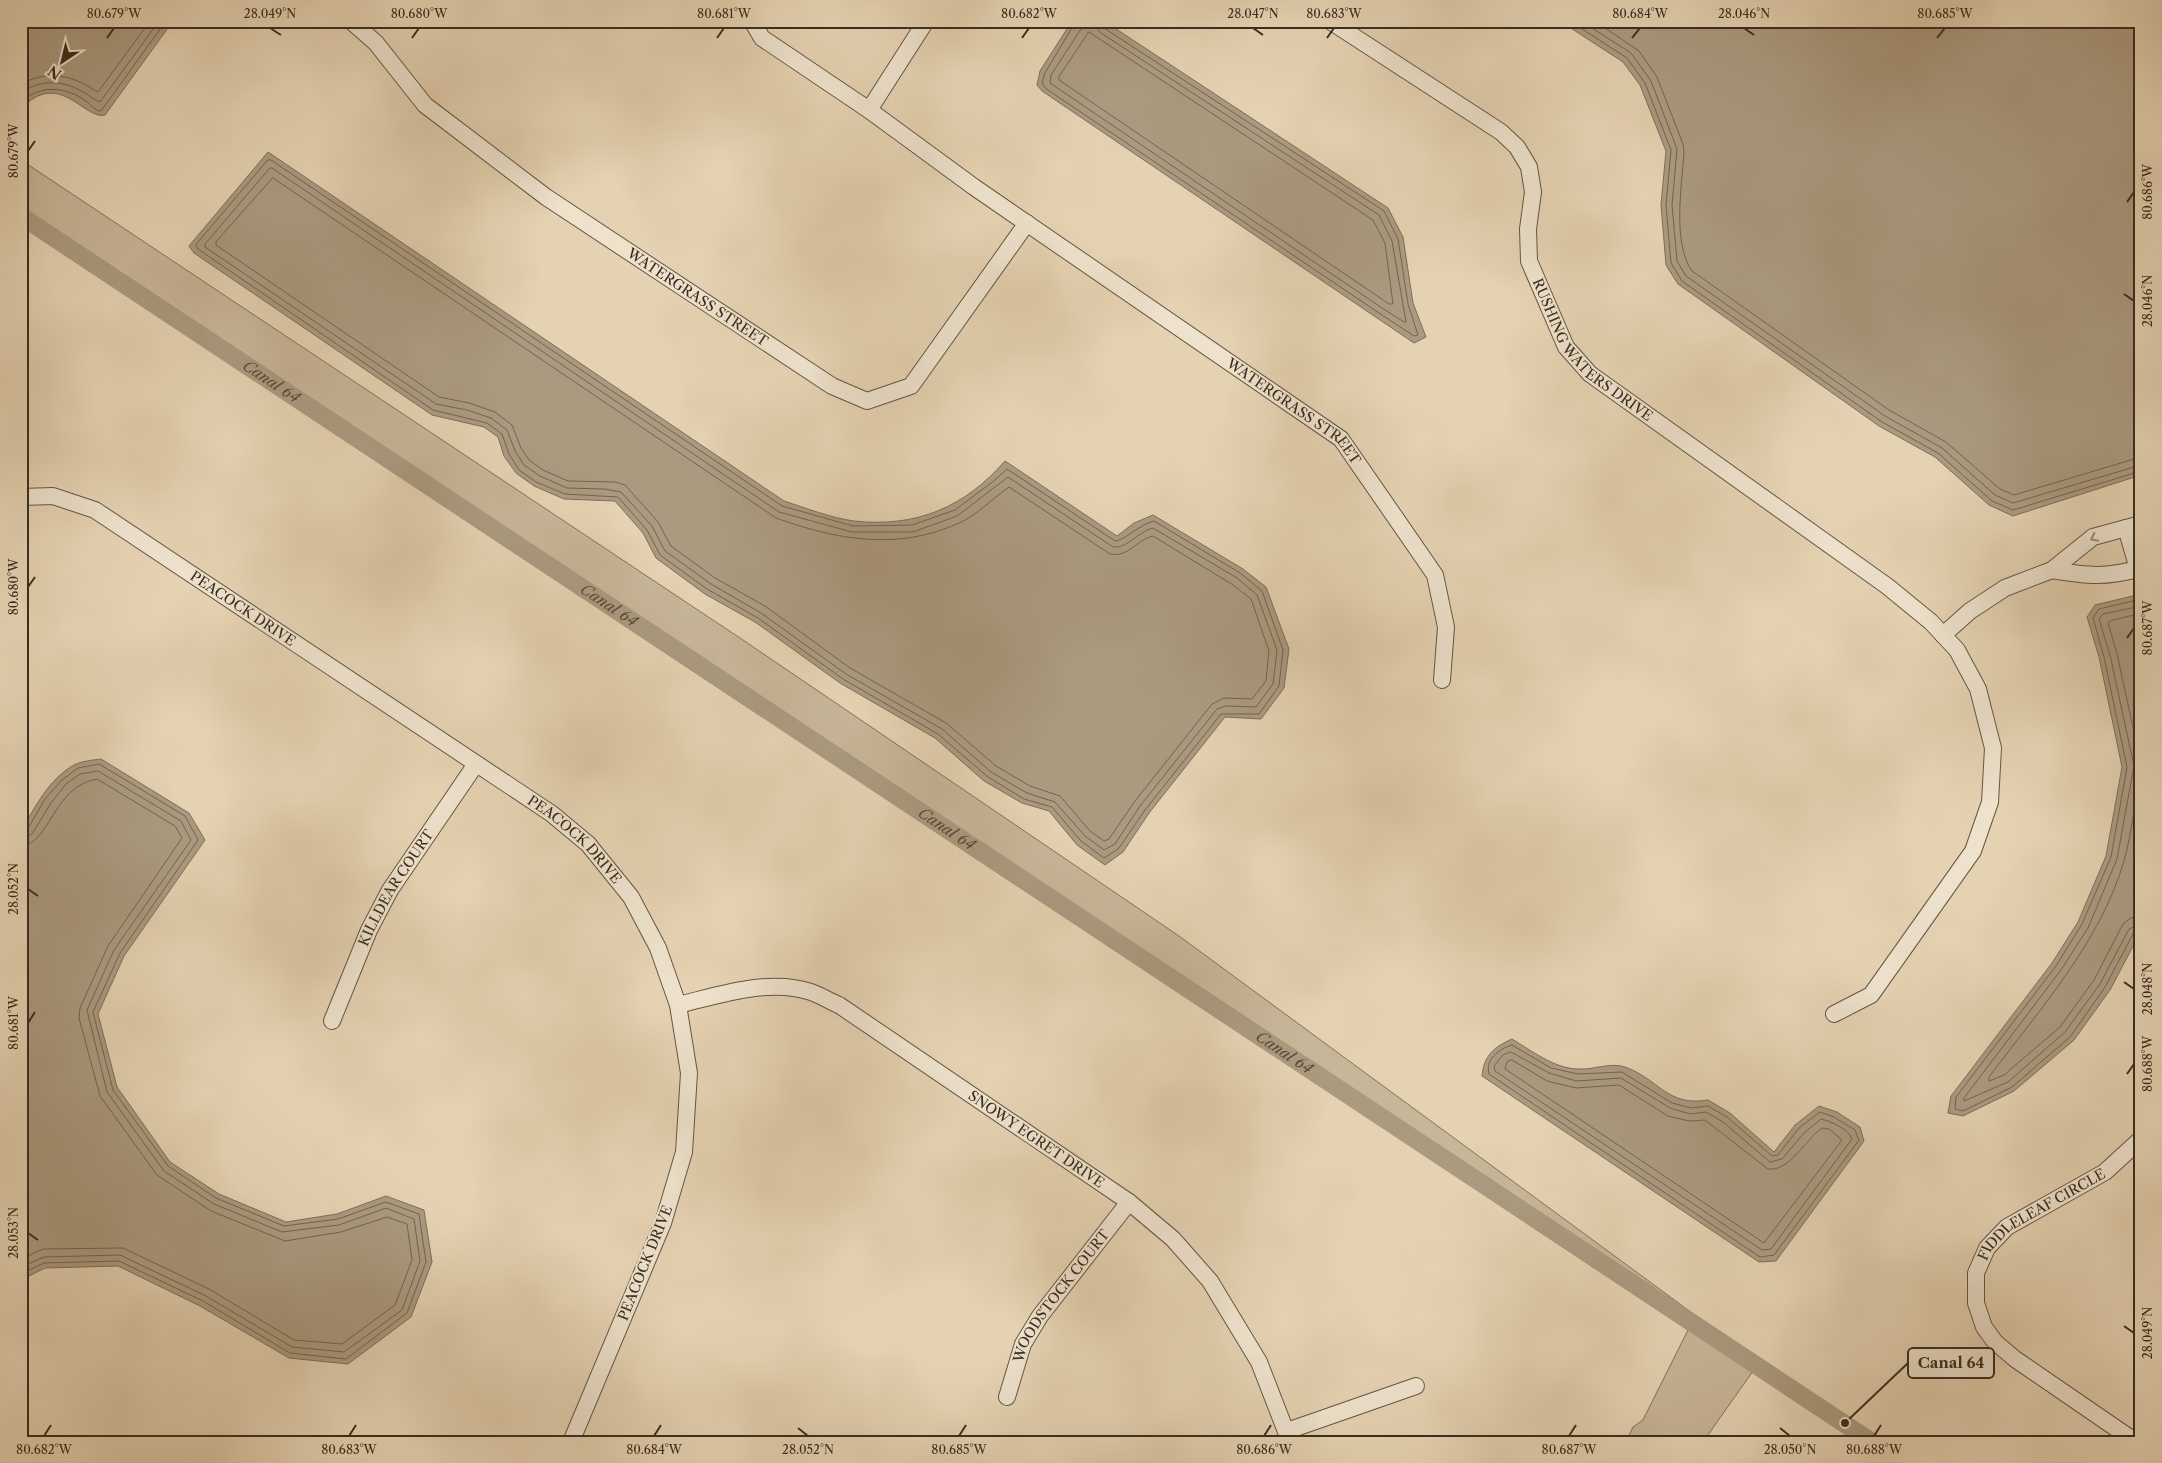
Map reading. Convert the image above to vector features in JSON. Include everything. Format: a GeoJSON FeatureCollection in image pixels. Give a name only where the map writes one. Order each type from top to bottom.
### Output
{"type":"FeatureCollection","features":[{"type":"Feature","properties":{"kind":"street","name":"WATERGRASS STREET"},"geometry":{"type":"LineString","coordinates":[[351,21],[376,43],[425,105],[546,197],[832,386],[867,401],[911,386],[1027,223]]}},
{"type":"Feature","properties":{"kind":"street","name":"WATERGRASS STREET"},"geometry":{"type":"LineString","coordinates":[[752,21],[762,38],[869,110],[1027,223],[1341,439],[1436,575],[1446,627],[1442,680]]}},
{"type":"Feature","properties":{"kind":"street"},"geometry":{"type":"LineString","coordinates":[[869,110],[926,21]]}},
{"type":"Feature","properties":{"kind":"street","name":"RUSHING WATERS DRIVE"},"geometry":{"type":"LineString","coordinates":[[1330,21],[1501,132],[1517,147],[1529,167],[1533,192],[1528,230],[1529,261],[1566,347],[1590,374],[1886,586],[1931,622],[1957,650],[1978,689],[1994,748],[1990,802],[1973,851],[1871,995],[1834,1014]]}},
{"type":"Feature","properties":{"kind":"street","name":"PEACOCK DRIVE"},"geometry":{"type":"LineString","coordinates":[[21,497],[53,496],[96,510],[552,814],[588,844],[631,897],[658,948],[678,1005],[689,1073],[684,1152],[663,1223],[571,1442]]}},
{"type":"Feature","properties":{"kind":"street"},"geometry":{"type":"LineString","coordinates":[[1943,635],[1970,611],[2005,588],[2052,570],[2093,537],[2134,526],[2139,568],[2112,576],[2080,575],[2052,570]]}},
{"type":"Feature","properties":{"kind":"street","name":"KILLDEAR COURT"},"geometry":{"type":"LineString","coordinates":[[332,1021],[369,930],[390,890],[476,764]]}},
{"type":"Feature","properties":{"kind":"street","name":"SNOWY EGRET DRIVE"},"geometry":{"type":"LineString","coordinates":[[678,1005],[743,990],[786,987],[811,992],[838,1006],[1129,1202],[1173,1239],[1210,1281],[1259,1362],[1288,1436]]}},
{"type":"Feature","properties":{"kind":"street","name":"FIDDLELEAF CIRCLE"},"geometry":{"type":"LineString","coordinates":[[2136,1442],[2015,1359],[1995,1342],[1984,1327],[1976,1304],[1976,1273],[1987,1248],[2007,1227],[2105,1172],[2141,1139]]}},
{"type":"Feature","properties":{"kind":"street","name":"WOODSTOCK COURT"},"geometry":{"type":"LineString","coordinates":[[1006,1397],[1023,1344],[1040,1316],[1129,1202]]}},
{"type":"Feature","properties":{"kind":"street"},"geometry":{"type":"LineString","coordinates":[[1288,1436],[1416,1386]]}},
{"type":"Feature","properties":{"kind":"shaded area"},"geometry":{"type":"Polygon","coordinates":[[[21,160],[743,640],[1179,936],[1714,1329],[1715,1343],[1753,1371],[1703,1442],[1626,1442],[1633,1427],[1643,1420],[1688,1330],[1163,967],[21,217],[21,160]]]}},
{"type":"Feature","properties":{"kind":"water"},"geometry":{"type":"Polygon","coordinates":[[[21,21],[173,21],[105,115],[88,110],[59,94],[47,93],[35,98],[21,109],[21,21]]]}},
{"type":"Feature","properties":{"kind":"water"},"geometry":{"type":"Polygon","coordinates":[[[1072,21],[1104,21],[1388,208],[1403,237],[1413,303],[1426,337],[1414,343],[1042,91],[1037,85],[1040,71],[1072,21]]]}},
{"type":"Feature","properties":{"kind":"water"},"geometry":{"type":"Polygon","coordinates":[[[1560,21],[2141,21],[2141,475],[2013,516],[1989,505],[1935,457],[1879,426],[1678,284],[1666,265],[1661,205],[1666,151],[1640,85],[1623,62],[1560,21]]]}},
{"type":"Feature","properties":{"kind":"water"},"geometry":{"type":"Polygon","coordinates":[[[268,152],[784,501],[845,520],[898,521],[938,511],[956,502],[990,477],[1005,461],[1117,536],[1134,523],[1153,515],[1243,569],[1266,587],[1289,649],[1284,688],[1261,719],[1225,717],[1149,813],[1123,852],[1105,865],[1077,845],[1049,811],[1022,803],[984,781],[935,738],[840,683],[755,622],[705,594],[656,558],[643,533],[615,501],[564,499],[534,486],[516,473],[504,456],[498,437],[484,427],[432,415],[194,253],[189,246],[268,152]]]}},
{"type":"Feature","properties":{"kind":"water"},"geometry":{"type":"Polygon","coordinates":[[[2141,594],[2141,931],[2110,990],[2074,1040],[2014,1091],[1963,1116],[1948,1113],[1951,1096],[2052,963],[2078,922],[2106,856],[2122,767],[2099,657],[2087,617],[2095,605],[2141,594]]]}},
{"type":"Feature","properties":{"kind":"water"},"geometry":{"type":"Polygon","coordinates":[[[101,759],[189,813],[205,840],[124,956],[98,1014],[117,1087],[170,1162],[219,1194],[286,1222],[337,1214],[386,1196],[424,1210],[432,1262],[411,1317],[348,1364],[289,1358],[200,1306],[118,1266],[45,1268],[21,1280],[21,831],[43,794],[57,778],[74,765],[101,759]]]}},
{"type":"Feature","properties":{"kind":"water"},"geometry":{"type":"Polygon","coordinates":[[[1512,1039],[1561,1066],[1579,1069],[1613,1065],[1625,1067],[1647,1078],[1673,1096],[1694,1101],[1708,1100],[1730,1113],[1774,1152],[1795,1125],[1819,1106],[1837,1112],[1860,1127],[1864,1141],[1776,1261],[1759,1262],[1482,1076],[1485,1062],[1491,1053],[1500,1045],[1512,1039]]]}},
{"type":"Feature","properties":{"kind":"waterway","name":"Canal 64"},"geometry":{"type":"LineString","coordinates":[[21,216],[1872,1442]]}},
{"type":"Feature","properties":{"kind":"place","name":"Canal 64"},"geometry":{"type":"Point","coordinates":[1845,1423]}}]}
